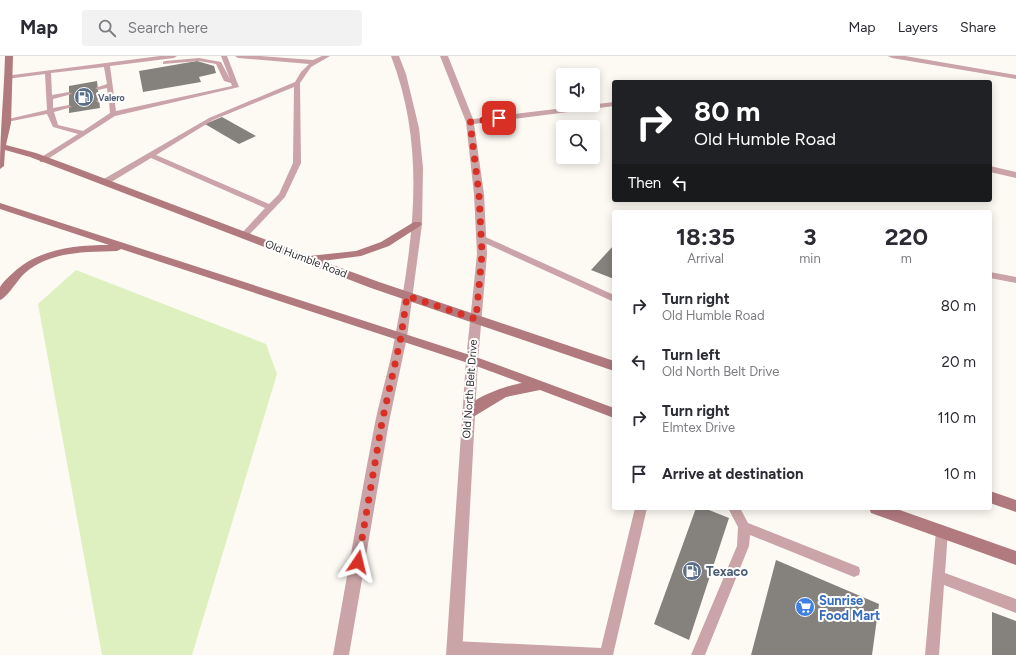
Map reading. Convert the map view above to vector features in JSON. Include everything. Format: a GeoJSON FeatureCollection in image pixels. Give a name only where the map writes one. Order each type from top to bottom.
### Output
{"type":"FeatureCollection","features":[{"type":"Feature","properties":{"kind":"main road"},"geometry":{"type":"LineString","coordinates":[[0,65],[9,58]]}},
{"type":"Feature","properties":{"kind":"main road"},"geometry":{"type":"LineString","coordinates":[[0,166],[1,147],[7,120],[7,77],[9,58]]}},
{"type":"Feature","properties":{"kind":"main road","name":"Old Humble Road"},"geometry":{"type":"LineString","coordinates":[[1,147],[33,154],[43,160],[407,296],[612,365]]}},
{"type":"Feature","properties":{"kind":"main road"},"geometry":{"type":"LineString","coordinates":[[0,206],[472,360],[612,412]]}},
{"type":"Feature","properties":{"kind":"main road"},"geometry":{"type":"LineString","coordinates":[[307,259],[357,254],[385,244],[417,224]]}},
{"type":"Feature","properties":{"kind":"main road"},"geometry":{"type":"LineString","coordinates":[[0,296],[8,282],[21,271],[44,256],[87,248],[127,248]]}},
{"type":"Feature","properties":{"kind":"main road"},"geometry":{"type":"LineString","coordinates":[[468,413],[492,396],[510,389],[541,386]]}},
{"type":"Feature","properties":{"kind":"main road"},"geometry":{"type":"LineString","coordinates":[[992,498],[1016,506]]}},
{"type":"Feature","properties":{"kind":"main road"},"geometry":{"type":"LineString","coordinates":[[882,510],[1016,558]]}},
{"type":"Feature","properties":{"kind":"street"},"geometry":{"type":"LineString","coordinates":[[341,655],[382,422],[401,337],[417,224],[419,168],[415,128],[402,74],[395,56]]}},
{"type":"Feature","properties":{"kind":"street","name":"Old North Belt Drive"},"geometry":{"type":"LineString","coordinates":[[444,56],[470,122],[479,194],[482,254],[468,413],[454,651]]}},
{"type":"Feature","properties":{"kind":"street"},"geometry":{"type":"LineString","coordinates":[[892,56],[1016,77]]}},
{"type":"Feature","properties":{"kind":"street"},"geometry":{"type":"LineString","coordinates":[[470,122],[612,104]]}},
{"type":"Feature","properties":{"kind":"street"},"geometry":{"type":"LineString","coordinates":[[992,169],[1016,175]]}},
{"type":"Feature","properties":{"kind":"lane"},"geometry":{"type":"LineString","coordinates":[[108,68],[174,56]]}},
{"type":"Feature","properties":{"kind":"lane"},"geometry":{"type":"LineString","coordinates":[[43,160],[113,114],[236,87],[224,56]]}},
{"type":"Feature","properties":{"kind":"lane"},"geometry":{"type":"LineString","coordinates":[[238,56],[312,62]]}},
{"type":"Feature","properties":{"kind":"lane"},"geometry":{"type":"LineString","coordinates":[[244,235],[282,195],[297,163],[297,83],[303,72],[312,62],[327,56]]}},
{"type":"Feature","properties":{"kind":"lane"},"geometry":{"type":"LineString","coordinates":[[7,77],[48,72],[203,59],[219,63],[226,80],[234,82]]}},
{"type":"Feature","properties":{"kind":"lane"},"geometry":{"type":"LineString","coordinates":[[108,68],[113,114]]}},
{"type":"Feature","properties":{"kind":"lane"},"geometry":{"type":"LineString","coordinates":[[48,72],[50,111],[55,126],[83,134]]}},
{"type":"Feature","properties":{"kind":"lane"},"geometry":{"type":"LineString","coordinates":[[105,182],[211,118],[297,83]]}},
{"type":"Feature","properties":{"kind":"lane"},"geometry":{"type":"LineString","coordinates":[[98,88],[109,86]]}},
{"type":"Feature","properties":{"kind":"lane"},"geometry":{"type":"LineString","coordinates":[[50,97],[69,94]]}},
{"type":"Feature","properties":{"kind":"lane"},"geometry":{"type":"LineString","coordinates":[[99,101],[111,99]]}},
{"type":"Feature","properties":{"kind":"lane"},"geometry":{"type":"LineString","coordinates":[[7,120],[69,107]]}},
{"type":"Feature","properties":{"kind":"lane"},"geometry":{"type":"LineString","coordinates":[[150,155],[270,207]]}},
{"type":"Feature","properties":{"kind":"lane"},"geometry":{"type":"LineString","coordinates":[[481,238],[612,298]]}},
{"type":"Feature","properties":{"kind":"lane"},"geometry":{"type":"LineString","coordinates":[[992,275],[1016,280]]}},
{"type":"Feature","properties":{"kind":"lane"},"geometry":{"type":"LineString","coordinates":[[454,651],[606,655],[641,510]]}},
{"type":"Feature","properties":{"kind":"lane"},"geometry":{"type":"LineString","coordinates":[[698,655],[743,546],[744,527],[735,510]]}},
{"type":"Feature","properties":{"kind":"lane"},"geometry":{"type":"LineString","coordinates":[[744,527],[854,571]]}},
{"type":"Feature","properties":{"kind":"lane"},"geometry":{"type":"LineString","coordinates":[[932,655],[942,531]]}},
{"type":"Feature","properties":{"kind":"lane"},"geometry":{"type":"LineString","coordinates":[[938,577],[1016,606]]}},
{"type":"Feature","properties":{"kind":"green space"},"geometry":{"type":"Polygon","coordinates":[[[76,270],[266,344],[277,374],[192,655],[102,655],[38,304],[76,270]]]}},
{"type":"Feature","properties":{"kind":"building"},"geometry":{"type":"Polygon","coordinates":[[[197,61],[214,66],[216,73],[199,77],[201,82],[143,92],[139,71],[197,61]]]}},
{"type":"Feature","properties":{"kind":"building","name":"Valero"},"geometry":{"type":"Polygon","coordinates":[[[97,81],[100,108],[69,113],[69,86],[97,81]]]}},
{"type":"Feature","properties":{"kind":"building"},"geometry":{"type":"Polygon","coordinates":[[[222,117],[256,136],[239,144],[205,124],[222,117]]]}},
{"type":"Feature","properties":{"kind":"building"},"geometry":{"type":"Polygon","coordinates":[[[612,247],[612,278],[591,270],[612,247]]]}},
{"type":"Feature","properties":{"kind":"building","name":"Texaco"},"geometry":{"type":"Polygon","coordinates":[[[695,510],[709,510],[729,518],[689,640],[654,624],[695,510]]]}},
{"type":"Feature","properties":{"kind":"building"},"geometry":{"type":"Polygon","coordinates":[[[776,560],[879,604],[872,655],[751,655],[776,560]]]}},
{"type":"Feature","properties":{"kind":"building"},"geometry":{"type":"Polygon","coordinates":[[[992,612],[1016,621],[1016,655],[992,655],[992,612]]]}},
{"type":"Feature","properties":{"kind":"place","name":"Valero"},"geometry":{"type":"Point","coordinates":[84,97]}},
{"type":"Feature","properties":{"kind":"place","name":"Texaco"},"geometry":{"type":"Point","coordinates":[692,571]}},
{"type":"Feature","properties":{"kind":"place","name":"Sunrise Food Mart"},"geometry":{"type":"Point","coordinates":[805,607]}},
{"type":"Feature","properties":{"kind":"route"},"geometry":{"type":"LineString","coordinates":[[358,562],[382,422],[401,337],[407,296],[476,319],[482,254],[479,194],[470,122],[499,118]]}}]}
